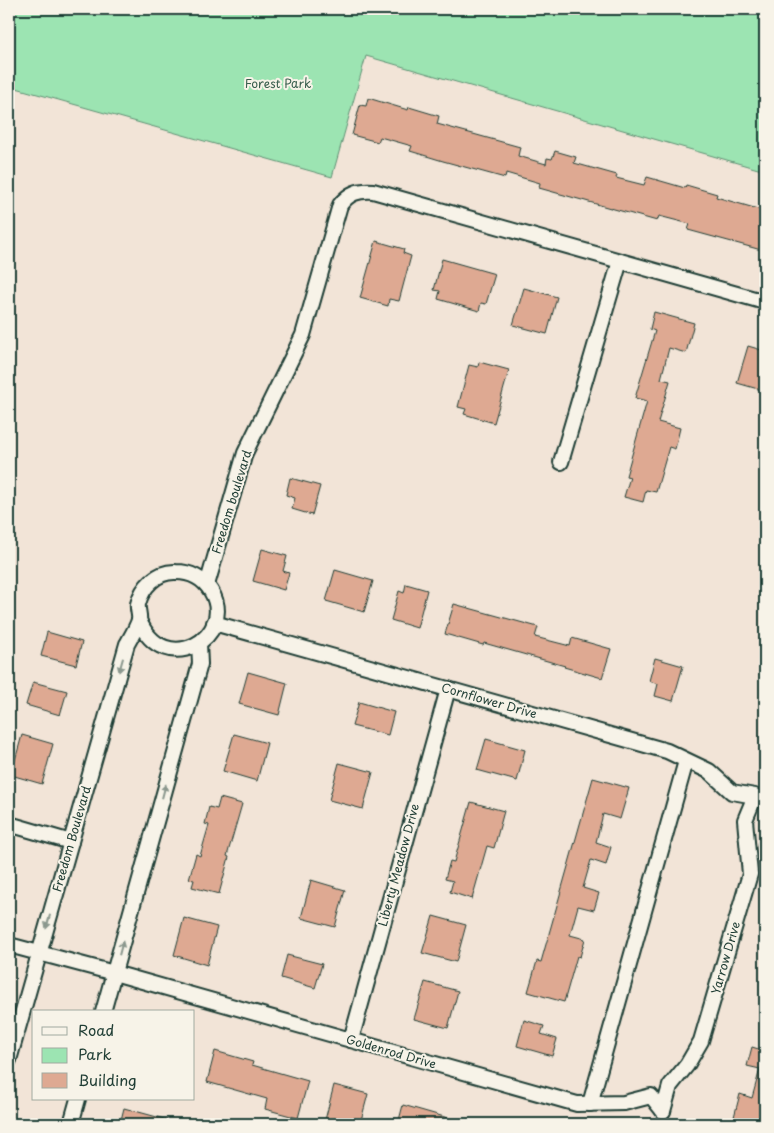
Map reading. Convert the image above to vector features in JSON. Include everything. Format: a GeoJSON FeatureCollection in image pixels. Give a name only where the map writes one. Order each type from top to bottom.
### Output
{"type":"FeatureCollection","features":[{"type":"Feature","properties":{"kind":"street","name":"Freedom boulevard"},"geometry":{"type":"LineString","coordinates":[[207,585],[245,454],[303,335],[334,219],[346,197],[362,190],[373,192],[620,261]]}},
{"type":"Feature","properties":{"kind":"street"},"geometry":{"type":"LineString","coordinates":[[561,462],[620,261],[765,302]]}},
{"type":"Feature","properties":{"kind":"street"},"geometry":{"type":"LineString","coordinates":[[171,572],[185,572],[197,576],[207,585],[214,596],[216,610],[214,622],[208,634],[200,643],[188,648],[175,650],[163,647],[152,641],[144,632],[139,620],[138,607],[141,595],[148,584],[159,576],[171,572]]}},
{"type":"Feature","properties":{"kind":"street","name":"Freedom Boulevard"},"geometry":{"type":"LineString","coordinates":[[9,1060],[127,644],[139,620]]}},
{"type":"Feature","properties":{"kind":"street","name":"Cornflower Drive"},"geometry":{"type":"LineString","coordinates":[[214,622],[666,752],[709,772],[732,792],[755,796]]}},
{"type":"Feature","properties":{"kind":"street"},"geometry":{"type":"LineString","coordinates":[[104,1010],[200,664],[200,643]]}},
{"type":"Feature","properties":{"kind":"street","name":"Liberty Meadow Drive"},"geometry":{"type":"LineString","coordinates":[[351,1040],[448,689]]}},
{"type":"Feature","properties":{"kind":"street"},"geometry":{"type":"LineString","coordinates":[[590,1104],[686,761]]}},
{"type":"Feature","properties":{"kind":"street","name":"Yarrow Drive"},"geometry":{"type":"LineString","coordinates":[[663,1111],[670,1086],[687,1065],[701,1041],[750,874],[745,820],[755,796]]}},
{"type":"Feature","properties":{"kind":"street"},"geometry":{"type":"LineString","coordinates":[[9,824],[71,842]]}},
{"type":"Feature","properties":{"kind":"street","name":"Goldenrod Drive"},"geometry":{"type":"LineString","coordinates":[[9,945],[576,1104],[624,1103],[651,1096],[663,1111]]}},
{"type":"Feature","properties":{"kind":"street"},"geometry":{"type":"LineString","coordinates":[[71,1124],[78,1100]]}},
{"type":"Feature","properties":{"kind":"green space","name":"Forest Park"},"geometry":{"type":"Polygon","coordinates":[[[9,9],[765,9],[765,171],[366,56],[332,177],[9,86],[9,9]]]}},
{"type":"Feature","properties":{"kind":"building"},"geometry":{"type":"Polygon","coordinates":[[[368,98],[408,110],[409,107],[439,116],[437,124],[520,147],[518,156],[546,164],[547,158],[552,159],[555,151],[576,157],[574,163],[617,175],[616,178],[644,185],[647,177],[685,188],[686,185],[717,194],[716,197],[765,211],[765,251],[688,230],[690,224],[659,216],[657,221],[539,188],[540,183],[506,173],[505,178],[410,151],[412,146],[380,137],[378,142],[352,135],[360,105],[366,106],[368,98]]]}},
{"type":"Feature","properties":{"kind":"building"},"geometry":{"type":"Polygon","coordinates":[[[376,241],[404,249],[403,253],[411,256],[399,301],[389,299],[388,306],[360,298],[376,241]]]}},
{"type":"Feature","properties":{"kind":"building"},"geometry":{"type":"Polygon","coordinates":[[[442,259],[495,274],[486,304],[481,303],[479,311],[438,299],[440,291],[434,290],[442,259]]]}},
{"type":"Feature","properties":{"kind":"building"},"geometry":{"type":"Polygon","coordinates":[[[524,288],[557,297],[547,334],[513,325],[524,288]]]}},
{"type":"Feature","properties":{"kind":"building"},"geometry":{"type":"Polygon","coordinates":[[[654,312],[694,323],[686,353],[669,348],[661,379],[670,381],[658,422],[680,428],[675,449],[669,447],[656,492],[646,490],[643,502],[624,497],[630,477],[626,476],[647,401],[635,398],[655,331],[650,329],[654,312]]]}},
{"type":"Feature","properties":{"kind":"building"},"geometry":{"type":"Polygon","coordinates":[[[748,346],[765,351],[765,391],[737,383],[748,346]]]}},
{"type":"Feature","properties":{"kind":"building"},"geometry":{"type":"Polygon","coordinates":[[[479,362],[509,370],[494,423],[464,414],[466,409],[458,407],[469,365],[478,367],[479,362]]]}},
{"type":"Feature","properties":{"kind":"building"},"geometry":{"type":"Polygon","coordinates":[[[290,478],[320,486],[312,515],[292,509],[295,498],[286,495],[290,478]]]}},
{"type":"Feature","properties":{"kind":"building"},"geometry":{"type":"Polygon","coordinates":[[[262,549],[287,556],[283,571],[289,573],[284,590],[253,581],[262,549]]]}},
{"type":"Feature","properties":{"kind":"building"},"geometry":{"type":"Polygon","coordinates":[[[335,570],[373,581],[364,612],[326,601],[335,570]]]}},
{"type":"Feature","properties":{"kind":"building"},"geometry":{"type":"Polygon","coordinates":[[[406,584],[427,590],[417,628],[391,620],[399,591],[404,593],[406,584]]]}},
{"type":"Feature","properties":{"kind":"building"},"geometry":{"type":"Polygon","coordinates":[[[454,604],[538,627],[535,637],[570,646],[572,638],[611,649],[602,678],[484,643],[483,645],[445,634],[454,604]]]}},
{"type":"Feature","properties":{"kind":"building"},"geometry":{"type":"Polygon","coordinates":[[[47,632],[82,642],[76,665],[41,656],[47,632]]]}},
{"type":"Feature","properties":{"kind":"building"},"geometry":{"type":"Polygon","coordinates":[[[655,658],[683,666],[673,701],[655,696],[658,684],[649,681],[655,658]]]}},
{"type":"Feature","properties":{"kind":"building"},"geometry":{"type":"Polygon","coordinates":[[[248,672],[287,683],[279,715],[239,704],[248,672]]]}},
{"type":"Feature","properties":{"kind":"building"},"geometry":{"type":"Polygon","coordinates":[[[33,682],[67,691],[60,715],[26,705],[33,682]]]}},
{"type":"Feature","properties":{"kind":"building"},"geometry":{"type":"Polygon","coordinates":[[[359,702],[394,712],[388,735],[352,726],[359,702]]]}},
{"type":"Feature","properties":{"kind":"building"},"geometry":{"type":"Polygon","coordinates":[[[234,734],[267,743],[257,781],[223,771],[234,734]]]}},
{"type":"Feature","properties":{"kind":"building"},"geometry":{"type":"Polygon","coordinates":[[[22,735],[53,744],[42,784],[11,775],[22,735]]]}},
{"type":"Feature","properties":{"kind":"building"},"geometry":{"type":"Polygon","coordinates":[[[486,739],[525,750],[517,781],[477,770],[486,739]]]}},
{"type":"Feature","properties":{"kind":"building"},"geometry":{"type":"Polygon","coordinates":[[[339,763],[373,772],[363,809],[329,800],[339,763]]]}},
{"type":"Feature","properties":{"kind":"building"},"geometry":{"type":"Polygon","coordinates":[[[593,778],[629,788],[620,819],[603,814],[596,842],[611,847],[606,865],[591,860],[583,888],[599,893],[594,910],[578,906],[570,935],[585,939],[580,957],[577,956],[564,1002],[528,992],[537,961],[541,962],[593,778]]]}},
{"type":"Feature","properties":{"kind":"building"},"geometry":{"type":"Polygon","coordinates":[[[220,798],[242,804],[227,856],[229,857],[219,894],[192,887],[194,880],[189,879],[196,854],[200,856],[209,825],[205,824],[209,807],[217,809],[220,798]]]}},
{"type":"Feature","properties":{"kind":"building"},"geometry":{"type":"Polygon","coordinates":[[[471,802],[504,811],[494,848],[487,846],[472,899],[450,892],[453,881],[445,879],[450,861],[454,862],[471,802]]]}},
{"type":"Feature","properties":{"kind":"building"},"geometry":{"type":"Polygon","coordinates":[[[311,880],[345,890],[335,927],[301,918],[311,880]]]}},
{"type":"Feature","properties":{"kind":"building"},"geometry":{"type":"Polygon","coordinates":[[[433,916],[466,925],[456,962],[422,953],[433,916]]]}},
{"type":"Feature","properties":{"kind":"building"},"geometry":{"type":"Polygon","coordinates":[[[184,918],[217,927],[207,965],[174,955],[184,918]]]}},
{"type":"Feature","properties":{"kind":"building"},"geometry":{"type":"Polygon","coordinates":[[[287,955],[322,964],[315,988],[281,978],[287,955]]]}},
{"type":"Feature","properties":{"kind":"building"},"geometry":{"type":"Polygon","coordinates":[[[425,982],[458,991],[448,1028],[414,1019],[425,982]]]}},
{"type":"Feature","properties":{"kind":"building"},"geometry":{"type":"Polygon","coordinates":[[[524,1020],[544,1026],[541,1034],[557,1039],[552,1056],[517,1046],[524,1020]]]}},
{"type":"Feature","properties":{"kind":"building"},"geometry":{"type":"Polygon","coordinates":[[[752,1047],[765,1051],[765,1124],[740,1124],[742,1119],[734,1117],[740,1094],[752,1098],[760,1069],[747,1066],[752,1047]]]}},
{"type":"Feature","properties":{"kind":"building"},"geometry":{"type":"Polygon","coordinates":[[[215,1051],[253,1062],[252,1065],[308,1081],[298,1118],[265,1109],[267,1099],[207,1082],[215,1051]]]}},
{"type":"Feature","properties":{"kind":"building"},"geometry":{"type":"Polygon","coordinates":[[[334,1085],[368,1094],[360,1124],[324,1124],[334,1085]]]}},
{"type":"Feature","properties":{"kind":"building"},"geometry":{"type":"Polygon","coordinates":[[[403,1105],[455,1120],[454,1124],[398,1124],[403,1105]]]}},
{"type":"Feature","properties":{"kind":"building"},"geometry":{"type":"Polygon","coordinates":[[[124,1108],[168,1120],[168,1124],[120,1124],[124,1108]]]}}]}
